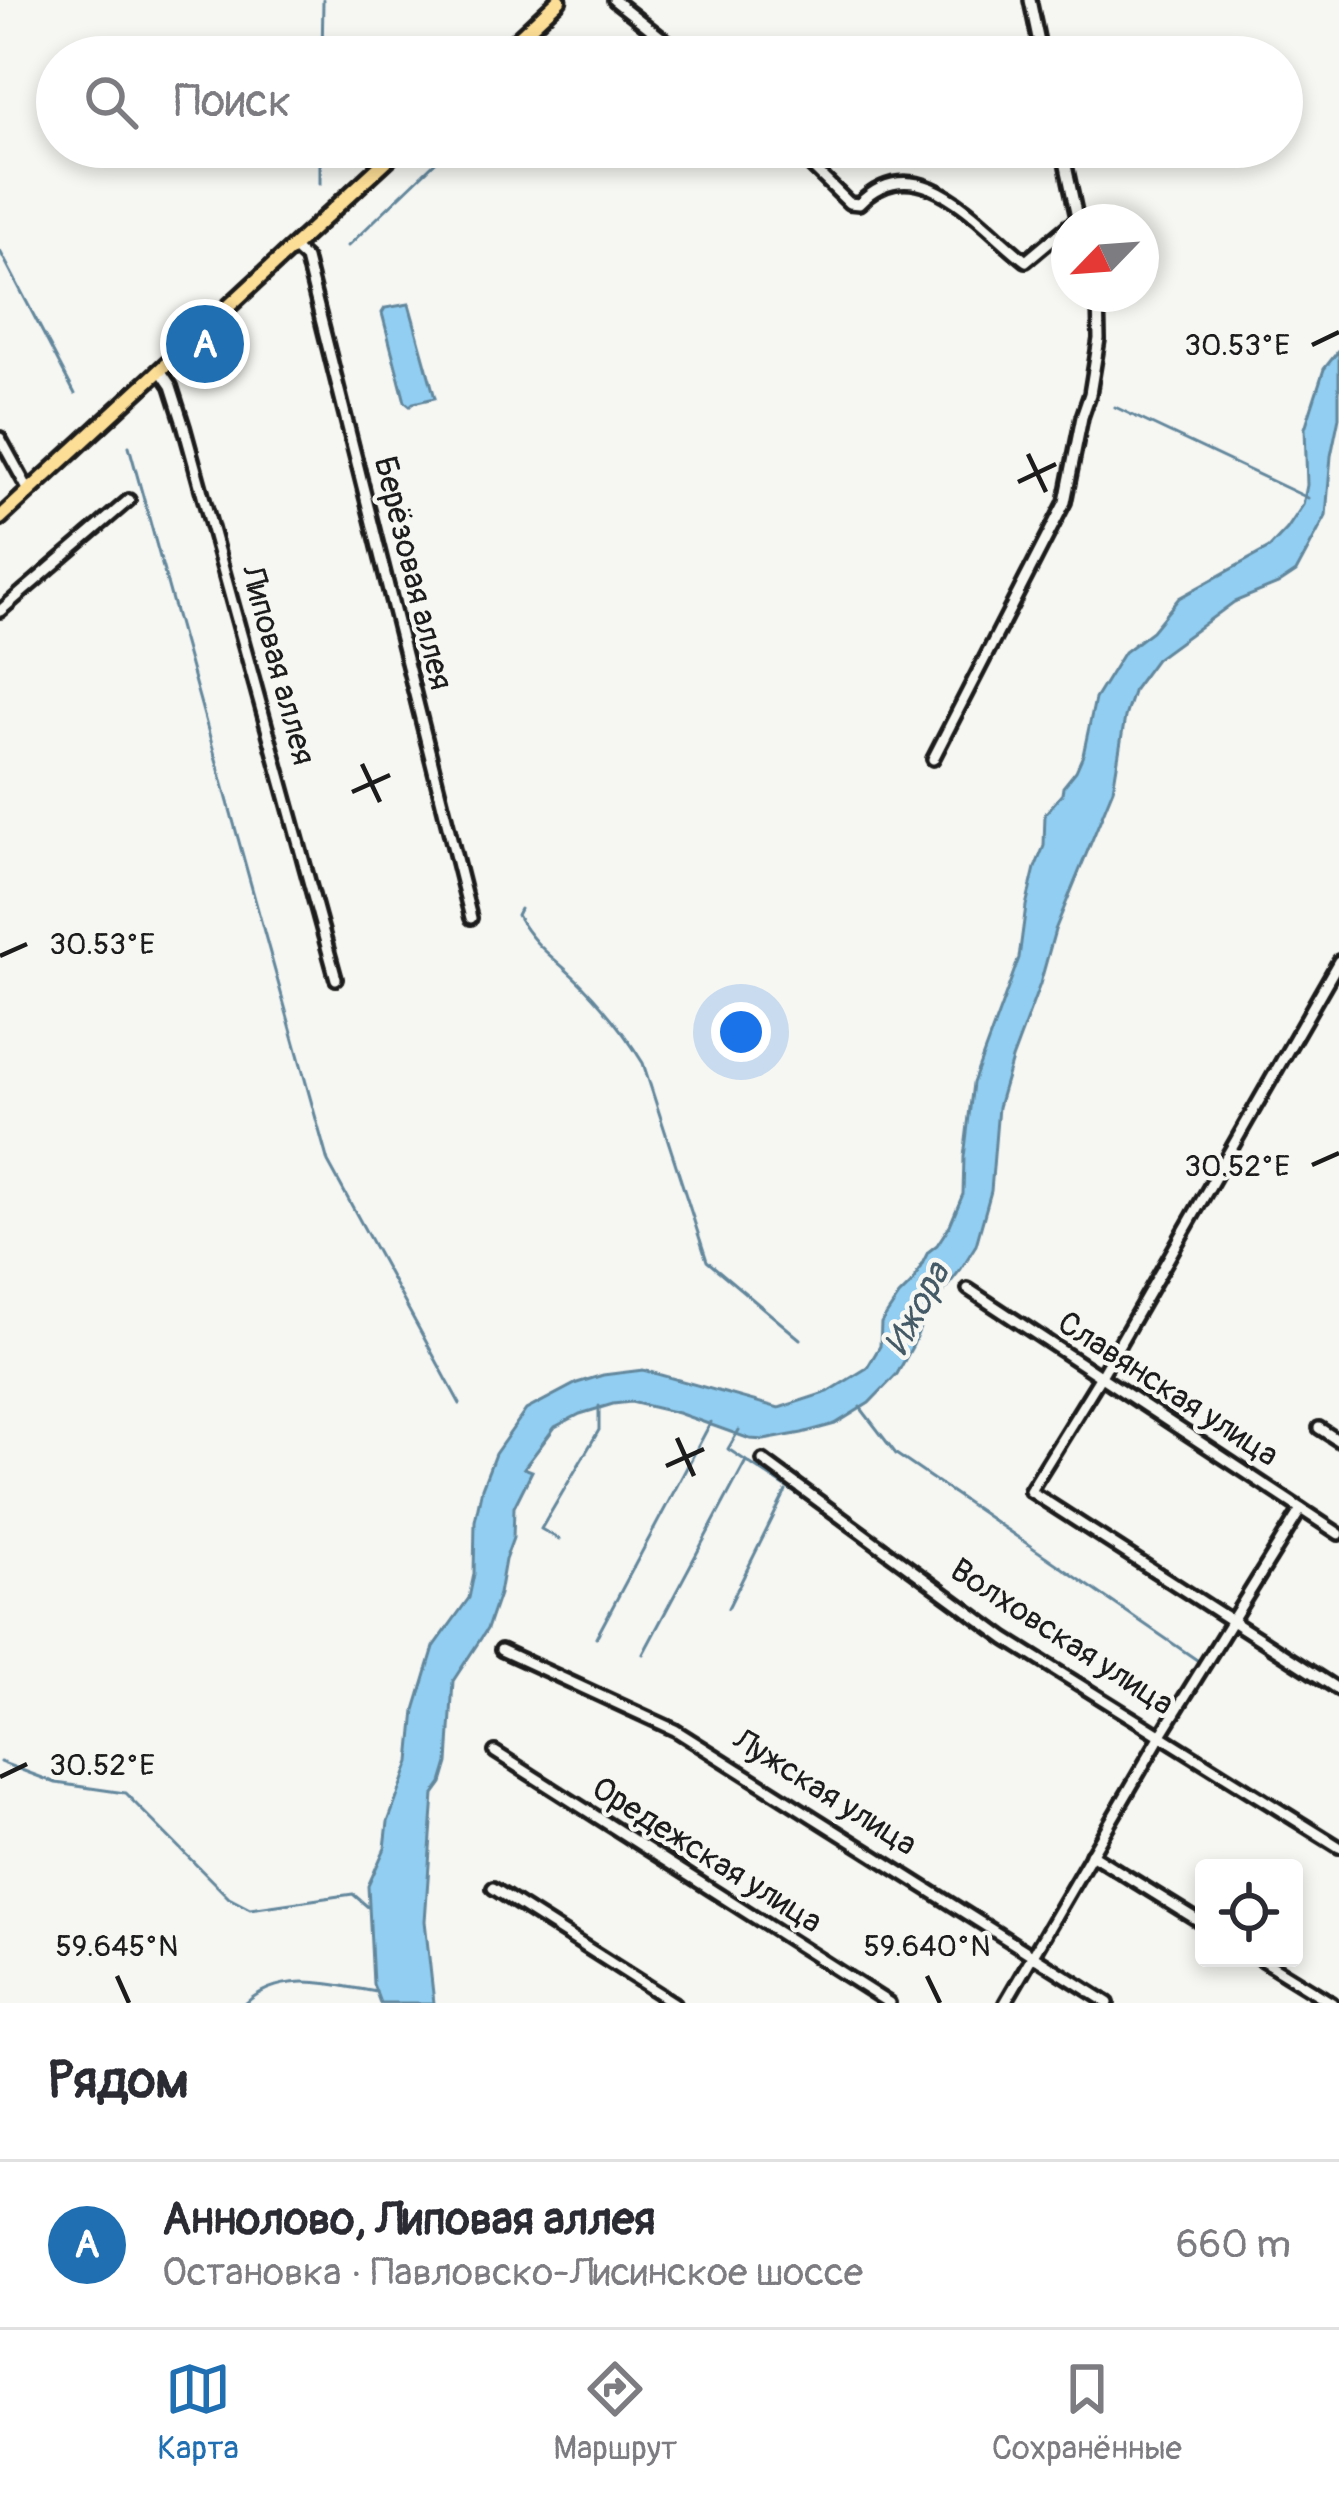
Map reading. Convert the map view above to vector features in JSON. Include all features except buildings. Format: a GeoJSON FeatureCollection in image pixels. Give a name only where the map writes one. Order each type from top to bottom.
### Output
{"type":"FeatureCollection","features":[{"type":"Feature","properties":{"kind":"main road"},"geometry":{"type":"LineString","coordinates":[[520,36],[559,0]]}},
{"type":"Feature","properties":{"kind":"main road"},"geometry":{"type":"LineString","coordinates":[[0,518],[378,168]]}},
{"type":"Feature","properties":{"kind":"street"},"geometry":{"type":"LineString","coordinates":[[614,0],[659,36]]}},
{"type":"Feature","properties":{"kind":"street"},"geometry":{"type":"LineString","coordinates":[[1030,0],[1038,36]]}},
{"type":"Feature","properties":{"kind":"street"},"geometry":{"type":"LineString","coordinates":[[813,168],[849,203],[859,204],[888,186],[927,186],[973,212],[1025,261],[1051,240]]}},
{"type":"Feature","properties":{"kind":"street"},"geometry":{"type":"LineString","coordinates":[[1065,168],[1071,204]]}},
{"type":"Feature","properties":{"kind":"street","name":"Берёзовая аллея"},"geometry":{"type":"LineString","coordinates":[[293,247],[306,259],[471,918]]}},
{"type":"Feature","properties":{"kind":"street"},"geometry":{"type":"LineString","coordinates":[[933,759],[1065,502],[1090,394],[1098,312]]}},
{"type":"Feature","properties":{"kind":"street","name":"Липовая аллея"},"geometry":{"type":"LineString","coordinates":[[160,370],[171,386],[184,427],[336,979]]}},
{"type":"Feature","properties":{"kind":"street"},"geometry":{"type":"LineString","coordinates":[[0,438],[29,491]]}},
{"type":"Feature","properties":{"kind":"street"},"geometry":{"type":"LineString","coordinates":[[0,611],[129,500]]}},
{"type":"Feature","properties":{"kind":"street"},"geometry":{"type":"LineString","coordinates":[[1339,961],[1030,1491],[1339,1690]]}},
{"type":"Feature","properties":{"kind":"street","name":"Славянская улица"},"geometry":{"type":"LineString","coordinates":[[968,1289],[1339,1534]]}},
{"type":"Feature","properties":{"kind":"street"},"geometry":{"type":"LineString","coordinates":[[1318,1428],[1339,1441]]}},
{"type":"Feature","properties":{"kind":"street","name":"Волховская улица"},"geometry":{"type":"LineString","coordinates":[[763,1460],[1006,1639],[1339,1846]]}},
{"type":"Feature","properties":{"kind":"street"},"geometry":{"type":"LineString","coordinates":[[1005,2003],[1160,1735],[1301,1509]]}},
{"type":"Feature","properties":{"kind":"street","name":"Лужская улица"},"geometry":{"type":"LineString","coordinates":[[501,1649],[675,1730],[1108,2003]]}},
{"type":"Feature","properties":{"kind":"street","name":"Оредежская улица"},"geometry":{"type":"LineString","coordinates":[[495,1752],[889,2003]]}},
{"type":"Feature","properties":{"kind":"street"},"geometry":{"type":"LineString","coordinates":[[1091,1854],[1195,1918]]}},
{"type":"Feature","properties":{"kind":"street"},"geometry":{"type":"LineString","coordinates":[[493,1888],[674,2003]]}},
{"type":"Feature","properties":{"kind":"street"},"geometry":{"type":"LineString","coordinates":[[1274,1967],[1332,2003]]}},
{"type":"Feature","properties":{"kind":"water"},"geometry":{"type":"Polygon","coordinates":[[[409,304],[435,398],[410,406],[405,402],[382,313],[385,308],[409,304]]]}},
{"type":"Feature","properties":{"kind":"water","name":"Ижора"},"geometry":{"type":"Polygon","coordinates":[[[1339,350],[1339,417],[1326,516],[1296,572],[1234,602],[1156,659],[1134,689],[1113,789],[1055,930],[998,1107],[991,1191],[976,1245],[925,1315],[897,1374],[869,1403],[835,1424],[764,1440],[678,1413],[631,1402],[613,1404],[555,1427],[524,1468],[532,1471],[514,1507],[513,1538],[499,1594],[487,1629],[453,1681],[448,1763],[434,1794],[425,1921],[434,2003],[380,2003],[373,1984],[368,1886],[385,1848],[388,1822],[410,1762],[415,1710],[434,1647],[469,1598],[475,1521],[495,1454],[526,1410],[603,1375],[643,1370],[779,1408],[828,1392],[867,1368],[880,1346],[881,1323],[950,1225],[963,1194],[973,1083],[1019,958],[1026,906],[1044,846],[1045,814],[1083,755],[1095,699],[1124,652],[1152,631],[1179,598],[1269,548],[1287,529],[1303,505],[1307,485],[1305,428],[1324,369],[1339,350]]]}},
{"type":"Feature","properties":{"kind":"waterway"},"geometry":{"type":"LineString","coordinates":[[322,36],[323,0]]}},
{"type":"Feature","properties":{"kind":"waterway"},"geometry":{"type":"LineString","coordinates":[[320,168],[320,184]]}},
{"type":"Feature","properties":{"kind":"waterway"},"geometry":{"type":"LineString","coordinates":[[348,246],[429,168]]}},
{"type":"Feature","properties":{"kind":"waterway"},"geometry":{"type":"LineString","coordinates":[[0,251],[75,394]]}},
{"type":"Feature","properties":{"kind":"waterway"},"geometry":{"type":"LineString","coordinates":[[1115,407],[1308,498]]}},
{"type":"Feature","properties":{"kind":"waterway"},"geometry":{"type":"LineString","coordinates":[[129,446],[328,1162],[460,1404]]}},
{"type":"Feature","properties":{"kind":"waterway"},"geometry":{"type":"LineString","coordinates":[[520,909],[517,915],[532,937],[600,1004],[643,1063],[707,1261],[800,1339]]}},
{"type":"Feature","properties":{"kind":"waterway"},"geometry":{"type":"LineString","coordinates":[[559,1539],[541,1529],[599,1430],[599,1406]]}},
{"type":"Feature","properties":{"kind":"waterway"},"geometry":{"type":"LineString","coordinates":[[860,1407],[896,1454],[1197,1660]]}},
{"type":"Feature","properties":{"kind":"waterway"},"geometry":{"type":"LineString","coordinates":[[596,1638],[711,1422]]}},
{"type":"Feature","properties":{"kind":"waterway"},"geometry":{"type":"LineString","coordinates":[[739,1430],[728,1449],[842,1524]]}},
{"type":"Feature","properties":{"kind":"waterway"},"geometry":{"type":"LineString","coordinates":[[643,1654],[746,1461]]}},
{"type":"Feature","properties":{"kind":"waterway"},"geometry":{"type":"LineString","coordinates":[[728,1608],[786,1491]]}},
{"type":"Feature","properties":{"kind":"waterway"},"geometry":{"type":"LineString","coordinates":[[0,1762],[56,1783],[125,1793],[229,1898],[250,1909],[353,1894],[368,1907]]}},
{"type":"Feature","properties":{"kind":"waterway"},"geometry":{"type":"LineString","coordinates":[[246,2003],[260,1992],[292,1983],[376,1992]]}},
{"type":"Feature","properties":{"kind":"place","name":"Аннолово, Липовая аллея"},"geometry":{"type":"Point","coordinates":[205,344]}}]}
